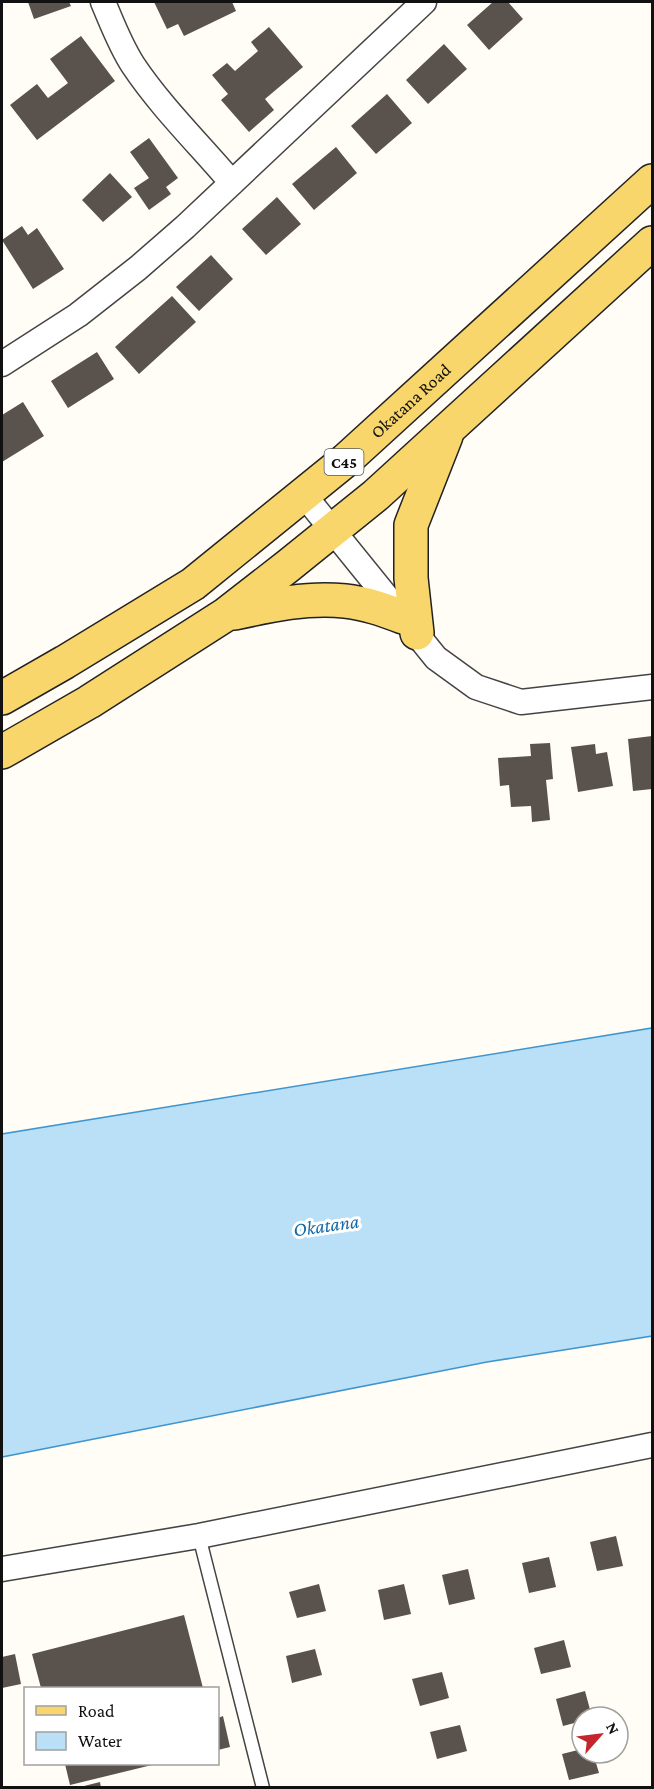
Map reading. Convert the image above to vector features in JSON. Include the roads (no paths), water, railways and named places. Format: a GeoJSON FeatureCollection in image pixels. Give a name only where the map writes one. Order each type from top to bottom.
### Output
{"type":"FeatureCollection","features":[{"type":"Feature","properties":{"kind":"main road","name":"Okatana Road"},"geometry":{"type":"LineString","coordinates":[[2,698],[193,584],[346,460],[652,181]]}},
{"type":"Feature","properties":{"kind":"main road","name":"C45"},"geometry":{"type":"LineString","coordinates":[[2,752],[89,702],[225,615],[333,531],[376,495],[652,243]]}},
{"type":"Feature","properties":{"kind":"main road"},"geometry":{"type":"LineString","coordinates":[[225,615],[287,602],[344,601],[374,606],[410,625],[411,525],[450,426]]}},
{"type":"Feature","properties":{"kind":"street"},"geometry":{"type":"LineString","coordinates":[[103,2],[133,65],[232,183]]}},
{"type":"Feature","properties":{"kind":"street"},"geometry":{"type":"LineString","coordinates":[[2,364],[78,315],[138,268],[424,2]]}},
{"type":"Feature","properties":{"kind":"street"},"geometry":{"type":"LineString","coordinates":[[304,495],[436,658],[476,687],[521,702],[652,687]]}},
{"type":"Feature","properties":{"kind":"street"},"geometry":{"type":"LineString","coordinates":[[2,1569],[199,1536],[652,1445]]}},
{"type":"Feature","properties":{"kind":"lane"},"geometry":{"type":"LineString","coordinates":[[199,1536],[263,1788]]}},
{"type":"Feature","properties":{"kind":"water","name":"Okatana"},"geometry":{"type":"Polygon","coordinates":[[[652,1028],[652,1336],[487,1362],[2,1457],[2,1134],[652,1028]]]}}]}
